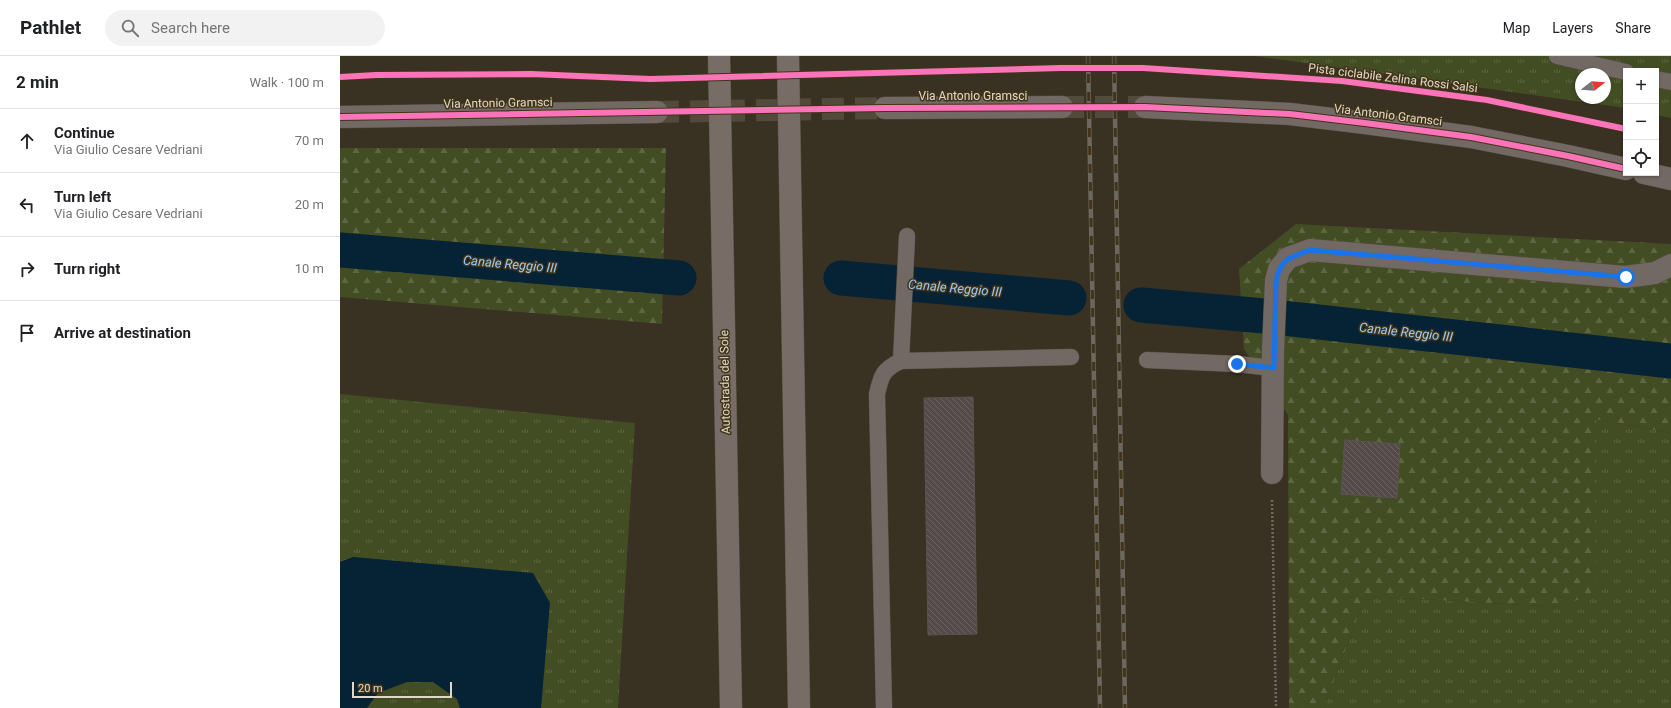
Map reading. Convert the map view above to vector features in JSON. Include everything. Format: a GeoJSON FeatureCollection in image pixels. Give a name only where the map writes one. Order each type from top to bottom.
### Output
{"type":"FeatureCollection","features":[{"type":"Feature","properties":{"kind":"highway","name":"Autostrada del Sole"},"geometry":{"type":"LineString","coordinates":[[719,56],[730,708]]}},
{"type":"Feature","properties":{"kind":"highway"},"geometry":{"type":"LineString","coordinates":[[788,56],[799,708]]}},
{"type":"Feature","properties":{"kind":"street","name":"Via Antonio Gramsci"},"geometry":{"type":"LineString","coordinates":[[885,108],[1062,107]]}},
{"type":"Feature","properties":{"kind":"street","name":"Via Antonio Gramsci"},"geometry":{"type":"LineString","coordinates":[[1145,108],[1290,114],[1365,123],[1471,137],[1623,168]]}},
{"type":"Feature","properties":{"kind":"street","name":"Via Antonio Gramsci"},"geometry":{"type":"LineString","coordinates":[[340,117],[657,112]]}},
{"type":"Feature","properties":{"kind":"street"},"geometry":{"type":"LineString","coordinates":[[1658,176],[1671,179]]}},
{"type":"Feature","properties":{"kind":"street"},"geometry":{"type":"LineString","coordinates":[[1272,473],[1273,360],[1276,281],[1279,269],[1288,258],[1310,250],[1626,277],[1655,273],[1671,265]]}},
{"type":"Feature","properties":{"kind":"lane"},"geometry":{"type":"LineString","coordinates":[[1557,56],[1623,71]]}},
{"type":"Feature","properties":{"kind":"lane"},"geometry":{"type":"LineString","coordinates":[[1659,80],[1671,82]]}},
{"type":"Feature","properties":{"kind":"lane"},"geometry":{"type":"LineString","coordinates":[[901,361],[907,236]]}},
{"type":"Feature","properties":{"kind":"lane"},"geometry":{"type":"LineString","coordinates":[[884,708],[877,394],[882,375],[891,365],[901,361],[1071,357]]}},
{"type":"Feature","properties":{"kind":"lane"},"geometry":{"type":"LineString","coordinates":[[1147,360],[1237,364],[1273,360]]}},
{"type":"Feature","properties":{"kind":"path"},"geometry":{"type":"LineString","coordinates":[[1272,473],[1276,708]]}},
{"type":"Feature","properties":{"kind":"green space"},"geometry":{"type":"Polygon","coordinates":[[[1255,56],[1671,56],[1671,118],[1659,116],[1659,68],[1623,68],[1623,108],[1597,104],[1611,104],[1611,68],[1575,68],[1575,101],[1255,56]]]}},
{"type":"Feature","properties":{"kind":"green space"},"geometry":{"type":"Polygon","coordinates":[[[340,148],[666,148],[662,324],[340,297],[340,148]]]}},
{"type":"Feature","properties":{"kind":"green space"},"geometry":{"type":"Polygon","coordinates":[[[1296,224],[1671,244],[1671,433],[1594,419],[1596,590],[1564,607],[1365,596],[1324,708],[1289,708],[1288,415],[1244,349],[1239,269],[1296,224]]]}},
{"type":"Feature","properties":{"kind":"green space"},"geometry":{"type":"Polygon","coordinates":[[[340,394],[635,423],[618,708],[340,708],[340,394]]]}},
{"type":"Feature","properties":{"kind":"green space"},"geometry":{"type":"Polygon","coordinates":[[[1594,419],[1671,433],[1671,708],[1324,708],[1365,596],[1564,607],[1594,419]]]}},
{"type":"Feature","properties":{"kind":"water"},"geometry":{"type":"Polygon","coordinates":[[[353,557],[533,573],[550,603],[541,708],[460,708],[457,699],[433,682],[407,682],[378,693],[367,708],[340,708],[340,562],[353,557]]]}},
{"type":"Feature","properties":{"kind":"building"},"geometry":{"type":"Polygon","coordinates":[[[973,397],[977,634],[928,635],[924,398],[973,397]]]}},
{"type":"Feature","properties":{"kind":"building"},"geometry":{"type":"Polygon","coordinates":[[[1345,440],[1400,444],[1397,498],[1341,494],[1345,440]]]}},
{"type":"Feature","properties":{"kind":"waterway","name":"Canale Reggio III"},"geometry":{"type":"LineString","coordinates":[[340,250],[679,278]]}},
{"type":"Feature","properties":{"kind":"waterway","name":"Canale Reggio III"},"geometry":{"type":"LineString","coordinates":[[841,278],[1069,298]]}},
{"type":"Feature","properties":{"kind":"waterway","name":"Canale Reggio III"},"geometry":{"type":"LineString","coordinates":[[1141,305],[1264,316],[1671,361]]}},
{"type":"Feature","properties":{"kind":"tunnel"},"geometry":{"type":"LineString","coordinates":[[1062,107],[1145,107]]}},
{"type":"Feature","properties":{"kind":"tunnel"},"geometry":{"type":"LineString","coordinates":[[657,112],[885,108]]}},
{"type":"Feature","properties":{"kind":"railway"},"geometry":{"type":"LineString","coordinates":[[1088,56],[1100,708]]}},
{"type":"Feature","properties":{"kind":"railway"},"geometry":{"type":"LineString","coordinates":[[1114,56],[1125,708]]}},
{"type":"Feature","properties":{"kind":"cycle path","name":"Pista ciclabile Zelina Rossi Salsi"},"geometry":{"type":"LineString","coordinates":[[340,77],[376,75],[531,74],[650,79],[1061,68],[1143,68],[1342,81],[1487,100],[1623,128]]}},
{"type":"Feature","properties":{"kind":"cycle path"},"geometry":{"type":"LineString","coordinates":[[340,117],[885,108],[1145,107],[1290,114],[1365,123],[1471,137],[1623,168]]}},
{"type":"Feature","properties":{"kind":"route"},"geometry":{"type":"LineString","coordinates":[[1237,364],[1274,368],[1273,351],[1276,281],[1279,269],[1288,258],[1310,250],[1626,277]]}}]}
